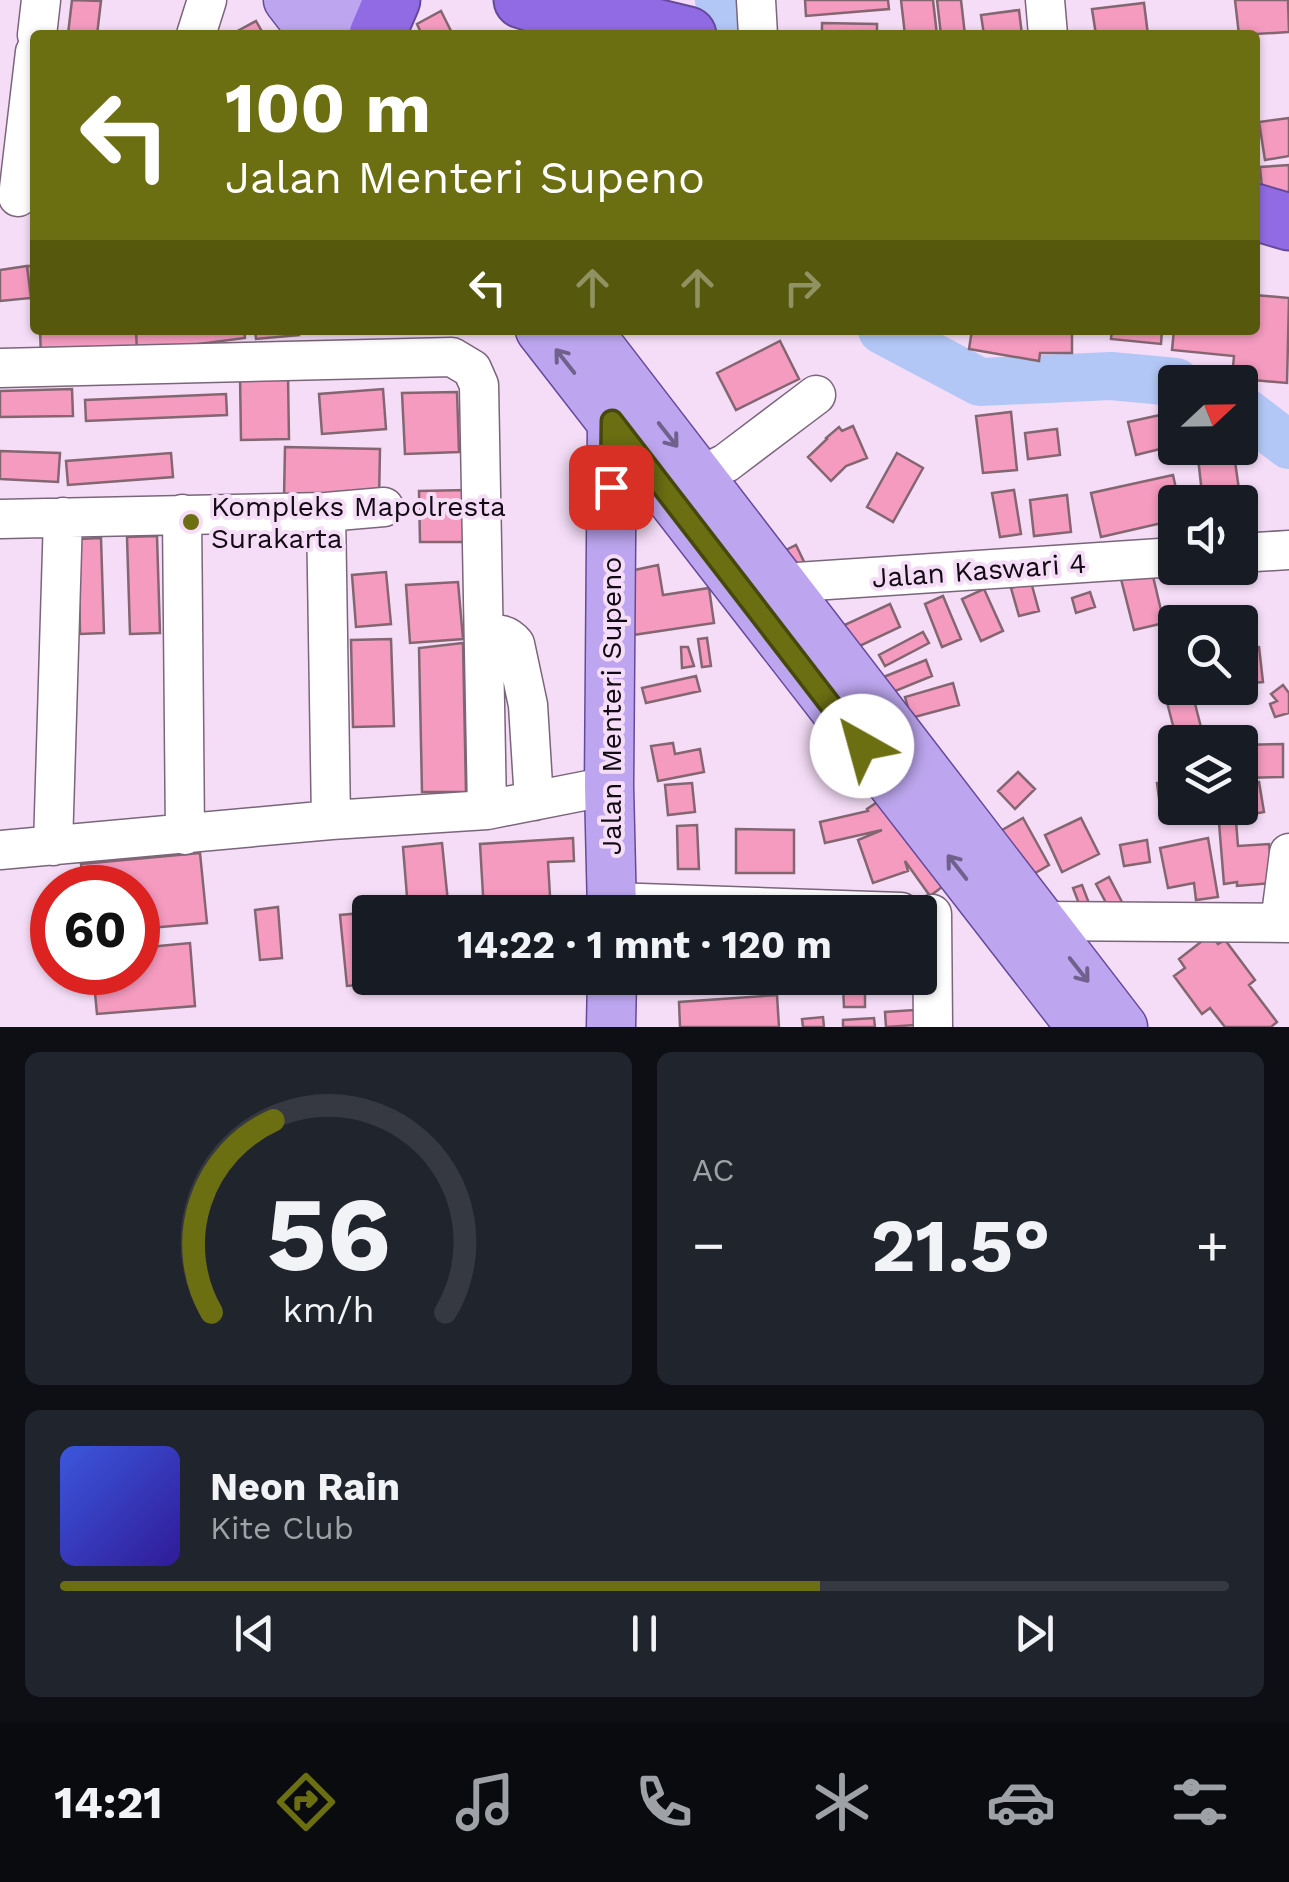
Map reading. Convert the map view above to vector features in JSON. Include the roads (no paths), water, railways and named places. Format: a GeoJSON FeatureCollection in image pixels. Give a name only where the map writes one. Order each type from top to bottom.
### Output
{"type":"FeatureCollection","features":[{"type":"Feature","properties":{"kind":"highway"},"geometry":{"type":"LineString","coordinates":[[380,30],[392,0]]}},
{"type":"Feature","properties":{"kind":"highway"},"geometry":{"type":"LineString","coordinates":[[522,0],[605,26],[663,19]]}},
{"type":"Feature","properties":{"kind":"highway"},"geometry":{"type":"LineString","coordinates":[[1260,213],[1289,222]]}},
{"type":"Feature","properties":{"kind":"main road"},"geometry":{"type":"LineString","coordinates":[[288,0],[311,30]]}},
{"type":"Feature","properties":{"kind":"main road"},"geometry":{"type":"LineString","coordinates":[[337,0],[360,30]]}},
{"type":"Feature","properties":{"kind":"main road"},"geometry":{"type":"LineString","coordinates":[[546,335],[700,476],[782,583],[1020,921],[1082,1027]]}},
{"type":"Feature","properties":{"kind":"main road"},"geometry":{"type":"LineString","coordinates":[[589,335],[620,402],[749,600],[1020,921],[1123,1027]]}},
{"type":"Feature","properties":{"kind":"main road","name":"Jalan Menteri Supeno"},"geometry":{"type":"LineString","coordinates":[[612,895],[608,786],[620,402]]}},
{"type":"Feature","properties":{"kind":"main road"},"geometry":{"type":"LineString","coordinates":[[611,1027],[612,995]]}},
{"type":"Feature","properties":{"kind":"street"},"geometry":{"type":"LineString","coordinates":[[38,30],[41,0]]}},
{"type":"Feature","properties":{"kind":"street"},"geometry":{"type":"LineString","coordinates":[[198,30],[207,0]]}},
{"type":"Feature","properties":{"kind":"street"},"geometry":{"type":"LineString","coordinates":[[756,0],[758,30]]}},
{"type":"Feature","properties":{"kind":"street"},"geometry":{"type":"LineString","coordinates":[[1045,0],[1048,30]]}},
{"type":"Feature","properties":{"kind":"street"},"geometry":{"type":"LineString","coordinates":[[18,197],[30,95]]}},
{"type":"Feature","properties":{"kind":"street"},"geometry":{"type":"LineString","coordinates":[[0,368],[452,357],[472,369],[479,385],[487,810]]}},
{"type":"Feature","properties":{"kind":"street"},"geometry":{"type":"LineString","coordinates":[[700,476],[726,464],[816,395]]}},
{"type":"Feature","properties":{"kind":"street"},"geometry":{"type":"LineString","coordinates":[[0,520],[326,512],[384,507]]}},
{"type":"Feature","properties":{"kind":"street"},"geometry":{"type":"LineString","coordinates":[[326,512],[331,820]]}},
{"type":"Feature","properties":{"kind":"street"},"geometry":{"type":"LineString","coordinates":[[182,514],[185,835]]}},
{"type":"Feature","properties":{"kind":"street"},"geometry":{"type":"LineString","coordinates":[[53,846],[63,518]]}},
{"type":"Feature","properties":{"kind":"street"},"geometry":{"type":"LineString","coordinates":[[1258,552],[1289,550]]}},
{"type":"Feature","properties":{"kind":"street","name":"Jalan Kaswari 4"},"geometry":{"type":"LineString","coordinates":[[782,583],[1158,558]]}},
{"type":"Feature","properties":{"kind":"street"},"geometry":{"type":"LineString","coordinates":[[485,635],[509,636],[515,644],[528,705],[534,802]]}},
{"type":"Feature","properties":{"kind":"street"},"geometry":{"type":"LineString","coordinates":[[0,850],[487,810],[608,786]]}},
{"type":"Feature","properties":{"kind":"street"},"geometry":{"type":"LineString","coordinates":[[937,914],[1020,921],[1285,923],[1289,852]]}},
{"type":"Feature","properties":{"kind":"street"},"geometry":{"type":"LineString","coordinates":[[928,995],[932,1027]]}},
{"type":"Feature","properties":{"kind":"waterway"},"geometry":{"type":"LineString","coordinates":[[719,0],[722,30]]}},
{"type":"Feature","properties":{"kind":"waterway"},"geometry":{"type":"LineString","coordinates":[[891,335],[980,382],[1111,376],[1158,380]]}},
{"type":"Feature","properties":{"kind":"waterway"},"geometry":{"type":"LineString","coordinates":[[1258,422],[1289,445]]}},
{"type":"Feature","properties":{"kind":"place","name":"Kompleks Mapolresta Surakarta"},"geometry":{"type":"Point","coordinates":[191,522]}}]}
